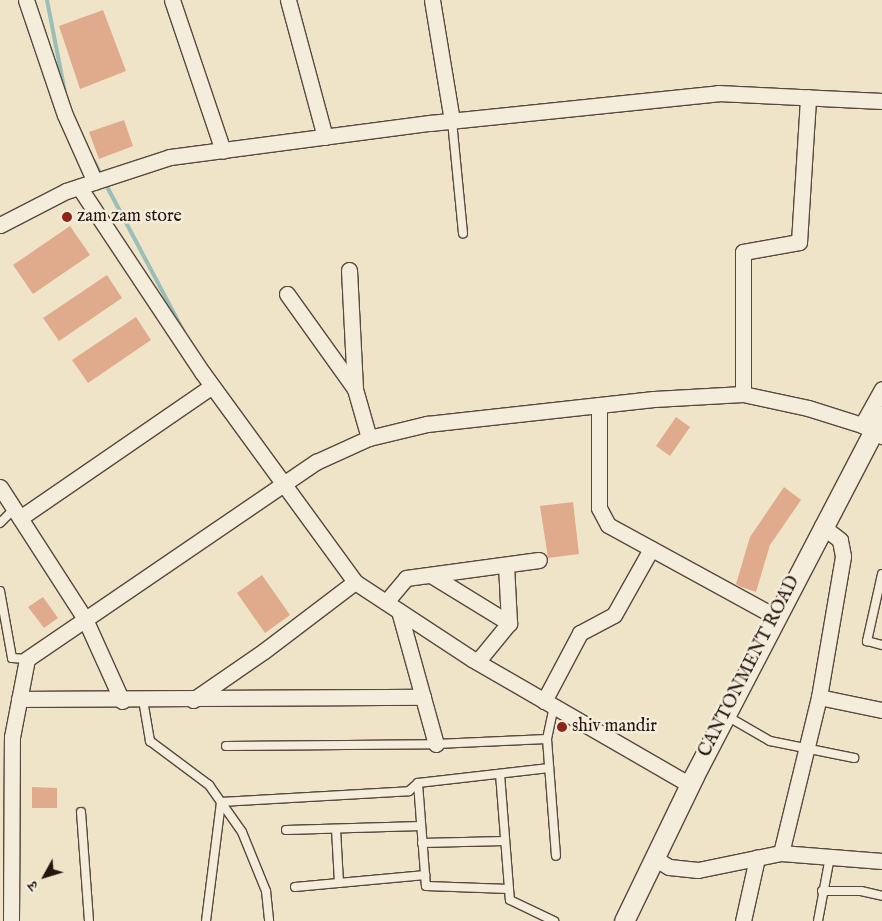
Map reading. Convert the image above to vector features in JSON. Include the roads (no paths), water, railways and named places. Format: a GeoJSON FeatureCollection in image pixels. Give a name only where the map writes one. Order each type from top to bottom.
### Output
{"type":"FeatureCollection","features":[{"type":"Feature","properties":{"kind":"street"},"geometry":{"type":"LineString","coordinates":[[26,0],[65,115],[95,182]]}},
{"type":"Feature","properties":{"kind":"street"},"geometry":{"type":"LineString","coordinates":[[172,0],[222,150]]}},
{"type":"Feature","properties":{"kind":"street"},"geometry":{"type":"LineString","coordinates":[[288,0],[325,137]]}},
{"type":"Feature","properties":{"kind":"street"},"geometry":{"type":"LineString","coordinates":[[432,0],[452,121]]}},
{"type":"Feature","properties":{"kind":"street"},"geometry":{"type":"LineString","coordinates":[[0,225],[79,187],[170,157],[452,121],[718,93],[882,101]]}},
{"type":"Feature","properties":{"kind":"street"},"geometry":{"type":"LineString","coordinates":[[743,394],[743,252],[799,242],[808,97]]}},
{"type":"Feature","properties":{"kind":"street"},"geometry":{"type":"LineString","coordinates":[[79,187],[212,386],[355,582],[477,662],[690,785]]}},
{"type":"Feature","properties":{"kind":"street"},"geometry":{"type":"LineString","coordinates":[[349,270],[355,389],[369,438]]}},
{"type":"Feature","properties":{"kind":"street"},"geometry":{"type":"LineString","coordinates":[[287,294],[355,389]]}},
{"type":"Feature","properties":{"kind":"street"},"geometry":{"type":"LineString","coordinates":[[17,514],[212,386]]}},
{"type":"Feature","properties":{"kind":"street"},"geometry":{"type":"LineString","coordinates":[[11,921],[6,872],[12,736],[27,659],[282,482],[316,462],[369,438],[427,424],[599,405],[743,394],[808,408],[875,427],[882,388]]}},
{"type":"Feature","properties":{"kind":"street"},"geometry":{"type":"LineString","coordinates":[[599,405],[599,508],[608,525],[776,616]]}},
{"type":"Feature","properties":{"kind":"street","name":"CANTONMENT ROAD"},"geometry":{"type":"LineString","coordinates":[[624,921],[725,715],[875,427]]}},
{"type":"Feature","properties":{"kind":"street"},"geometry":{"type":"LineString","coordinates":[[0,487],[86,619],[122,701]]}},
{"type":"Feature","properties":{"kind":"street"},"geometry":{"type":"LineString","coordinates":[[780,853],[807,751],[843,556],[840,540],[822,526]]}},
{"type":"Feature","properties":{"kind":"street"},"geometry":{"type":"LineString","coordinates":[[549,704],[580,633],[614,615],[651,549]]}},
{"type":"Feature","properties":{"kind":"street"},"geometry":{"type":"LineString","coordinates":[[386,602],[406,578],[539,560]]}},
{"type":"Feature","properties":{"kind":"street"},"geometry":{"type":"LineString","coordinates":[[477,662],[509,622],[506,565]]}},
{"type":"Feature","properties":{"kind":"street"},"geometry":{"type":"LineString","coordinates":[[431,575],[509,622]]}},
{"type":"Feature","properties":{"kind":"street"},"geometry":{"type":"LineString","coordinates":[[193,700],[264,651],[355,582]]}},
{"type":"Feature","properties":{"kind":"street"},"geometry":{"type":"LineString","coordinates":[[399,611],[436,744]]}},
{"type":"Feature","properties":{"kind":"street"},"geometry":{"type":"LineString","coordinates":[[19,699],[122,701],[423,697]]}},
{"type":"Feature","properties":{"kind":"street"},"geometry":{"type":"LineString","coordinates":[[818,697],[882,710]]}},
{"type":"Feature","properties":{"kind":"street"},"geometry":{"type":"LineString","coordinates":[[654,858],[669,867],[698,870],[780,853],[882,861]]}},
{"type":"Feature","properties":{"kind":"street"},"geometry":{"type":"LineString","coordinates":[[742,921],[757,858]]}},
{"type":"Feature","properties":{"kind":"lane"},"geometry":{"type":"LineString","coordinates":[[452,121],[463,233]]}},
{"type":"Feature","properties":{"kind":"lane"},"geometry":{"type":"LineString","coordinates":[[0,523],[17,514]]}},
{"type":"Feature","properties":{"kind":"lane"},"geometry":{"type":"LineString","coordinates":[[882,574],[867,641],[882,645]]}},
{"type":"Feature","properties":{"kind":"lane"},"geometry":{"type":"LineString","coordinates":[[0,591],[3,621],[12,658],[27,659]]}},
{"type":"Feature","properties":{"kind":"lane"},"geometry":{"type":"LineString","coordinates":[[143,700],[150,741],[209,785],[242,832],[263,883],[269,921]]}},
{"type":"Feature","properties":{"kind":"lane"},"geometry":{"type":"LineString","coordinates":[[549,704],[547,739],[556,856]]}},
{"type":"Feature","properties":{"kind":"lane"},"geometry":{"type":"LineString","coordinates":[[725,715],[770,741],[807,751],[854,758]]}},
{"type":"Feature","properties":{"kind":"lane"},"geometry":{"type":"LineString","coordinates":[[226,746],[436,744],[547,739]]}},
{"type":"Feature","properties":{"kind":"lane"},"geometry":{"type":"LineString","coordinates":[[221,802],[409,791],[418,783],[549,768]]}},
{"type":"Feature","properties":{"kind":"lane"},"geometry":{"type":"LineString","coordinates":[[500,774],[510,900],[554,921]]}},
{"type":"Feature","properties":{"kind":"lane"},"geometry":{"type":"LineString","coordinates":[[418,783],[426,886],[509,889]]}},
{"type":"Feature","properties":{"kind":"lane"},"geometry":{"type":"LineString","coordinates":[[206,921],[221,802]]}},
{"type":"Feature","properties":{"kind":"lane"},"geometry":{"type":"LineString","coordinates":[[81,812],[89,921]]}},
{"type":"Feature","properties":{"kind":"lane"},"geometry":{"type":"LineString","coordinates":[[286,830],[421,826]]}},
{"type":"Feature","properties":{"kind":"lane"},"geometry":{"type":"LineString","coordinates":[[336,829],[339,883]]}},
{"type":"Feature","properties":{"kind":"lane"},"geometry":{"type":"LineString","coordinates":[[422,843],[505,841]]}},
{"type":"Feature","properties":{"kind":"lane"},"geometry":{"type":"LineString","coordinates":[[818,921],[822,891],[830,857]]}},
{"type":"Feature","properties":{"kind":"lane"},"geometry":{"type":"LineString","coordinates":[[295,887],[425,875]]}},
{"type":"Feature","properties":{"kind":"lane"},"geometry":{"type":"LineString","coordinates":[[822,891],[862,891],[882,896]]}},
{"type":"Feature","properties":{"kind":"waterway"},"geometry":{"type":"LineString","coordinates":[[47,0],[65,93]]}},
{"type":"Feature","properties":{"kind":"waterway"},"geometry":{"type":"LineString","coordinates":[[94,161],[101,175]]}},
{"type":"Feature","properties":{"kind":"waterway"},"geometry":{"type":"LineString","coordinates":[[104,181],[183,330]]}},
{"type":"Feature","properties":{"kind":"place","name":"zam zam store"},"geometry":{"type":"Point","coordinates":[67,217]}},
{"type":"Feature","properties":{"kind":"place","name":"shiv mandir"},"geometry":{"type":"Point","coordinates":[562,727]}}]}
